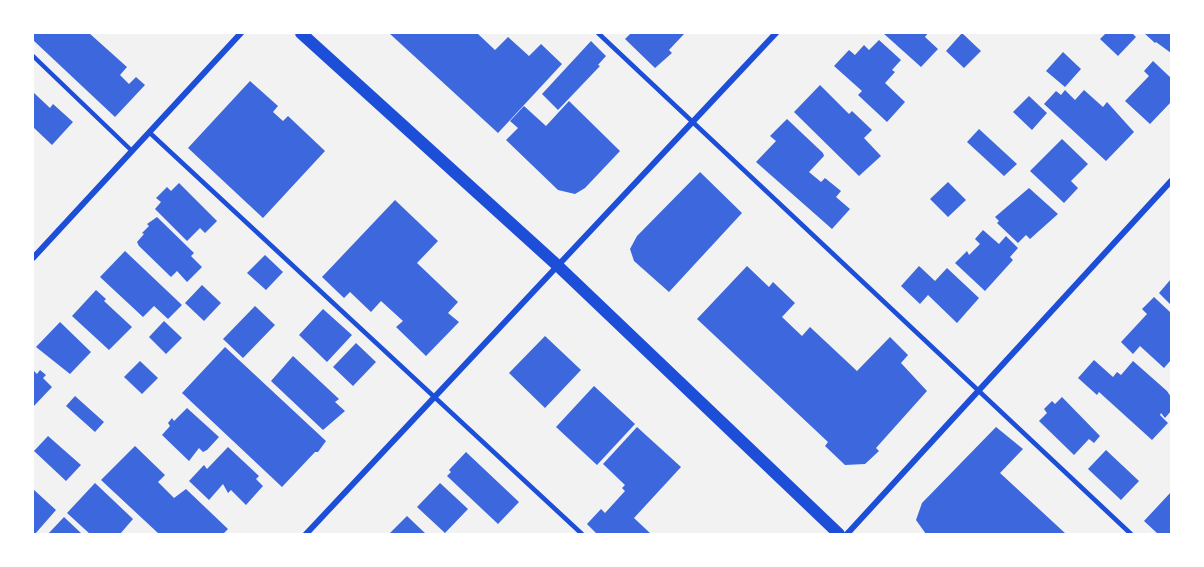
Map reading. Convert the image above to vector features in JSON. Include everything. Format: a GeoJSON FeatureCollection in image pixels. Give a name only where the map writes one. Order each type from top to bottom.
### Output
{"type":"FeatureCollection","features":[{"type":"Feature","properties":{"kind":"main road"},"geometry":{"type":"LineString","coordinates":[[301,33],[558,266],[839,534]]}},
{"type":"Feature","properties":{"kind":"street"},"geometry":{"type":"LineString","coordinates":[[33,258],[241,33]]}},
{"type":"Feature","properties":{"kind":"street"},"geometry":{"type":"LineString","coordinates":[[306,534],[776,33]]}},
{"type":"Feature","properties":{"kind":"street"},"geometry":{"type":"LineString","coordinates":[[847,534],[1171,181]]}},
{"type":"Feature","properties":{"kind":"lane"},"geometry":{"type":"LineString","coordinates":[[598,33],[1131,534]]}},
{"type":"Feature","properties":{"kind":"lane"},"geometry":{"type":"LineString","coordinates":[[33,56],[132,151]]}},
{"type":"Feature","properties":{"kind":"lane"},"geometry":{"type":"LineString","coordinates":[[150,133],[582,534]]}},
{"type":"Feature","properties":{"kind":"building"},"geometry":{"type":"Polygon","coordinates":[[[33,33],[89,33],[127,67],[120,75],[129,84],[136,77],[145,85],[115,117],[33,40],[33,33]]]}},
{"type":"Feature","properties":{"kind":"building"},"geometry":{"type":"Polygon","coordinates":[[[389,33],[477,33],[495,50],[508,37],[529,56],[541,44],[562,64],[498,133],[389,33]]]}},
{"type":"Feature","properties":{"kind":"building"},"geometry":{"type":"Polygon","coordinates":[[[631,33],[685,33],[669,50],[672,53],[655,68],[625,39],[631,33]]]}},
{"type":"Feature","properties":{"kind":"building"},"geometry":{"type":"Polygon","coordinates":[[[883,33],[928,33],[925,37],[938,49],[921,67],[883,33]]]}},
{"type":"Feature","properties":{"kind":"building"},"geometry":{"type":"Polygon","coordinates":[[[962,33],[981,51],[964,68],[946,51],[962,33]]]}},
{"type":"Feature","properties":{"kind":"building"},"geometry":{"type":"Polygon","coordinates":[[[1106,33],[1132,33],[1136,37],[1118,56],[1100,39],[1106,33]]]}},
{"type":"Feature","properties":{"kind":"building"},"geometry":{"type":"Polygon","coordinates":[[[1144,33],[1171,33],[1171,53],[1155,43],[1144,33]]]}},
{"type":"Feature","properties":{"kind":"building"},"geometry":{"type":"Polygon","coordinates":[[[879,40],[901,60],[892,70],[895,72],[885,83],[905,102],[887,122],[858,95],[862,91],[834,66],[849,50],[855,55],[864,45],[869,50],[879,40]]]}},
{"type":"Feature","properties":{"kind":"building"},"geometry":{"type":"Polygon","coordinates":[[[591,41],[606,56],[598,65],[600,66],[558,110],[542,94],[591,41]]]}},
{"type":"Feature","properties":{"kind":"building"},"geometry":{"type":"Polygon","coordinates":[[[1063,52],[1081,69],[1065,87],[1046,71],[1063,52]]]}},
{"type":"Feature","properties":{"kind":"building"},"geometry":{"type":"Polygon","coordinates":[[[1153,61],[1171,78],[1171,102],[1150,124],[1125,101],[1149,76],[1144,71],[1153,61]]]}},
{"type":"Feature","properties":{"kind":"building"},"geometry":{"type":"Polygon","coordinates":[[[250,81],[278,106],[273,112],[283,121],[288,116],[325,151],[263,218],[188,148],[250,81]]]}},
{"type":"Feature","properties":{"kind":"building"},"geometry":{"type":"Polygon","coordinates":[[[820,85],[849,114],[852,111],[872,130],[864,138],[881,156],[859,176],[794,112],[820,85]]]}},
{"type":"Feature","properties":{"kind":"building"},"geometry":{"type":"Polygon","coordinates":[[[1065,90],[1075,100],[1084,90],[1103,107],[1107,102],[1134,132],[1106,161],[1044,104],[1056,91],[1061,95],[1065,90]]]}},
{"type":"Feature","properties":{"kind":"building"},"geometry":{"type":"Polygon","coordinates":[[[33,92],[50,108],[53,104],[73,122],[52,145],[33,127],[33,92]]]}},
{"type":"Feature","properties":{"kind":"building"},"geometry":{"type":"Polygon","coordinates":[[[1029,96],[1047,113],[1032,130],[1013,112],[1029,96]]]}},
{"type":"Feature","properties":{"kind":"building"},"geometry":{"type":"Polygon","coordinates":[[[569,101],[620,151],[585,188],[575,194],[558,190],[506,140],[518,128],[510,121],[524,106],[546,126],[569,101]]]}},
{"type":"Feature","properties":{"kind":"building"},"geometry":{"type":"Polygon","coordinates":[[[787,119],[823,153],[824,156],[809,172],[821,182],[825,178],[841,191],[836,197],[850,209],[832,229],[756,162],[776,141],[770,136],[787,119]]]}},
{"type":"Feature","properties":{"kind":"building"},"geometry":{"type":"Polygon","coordinates":[[[979,129],[1017,164],[1004,176],[967,142],[979,129]]]}},
{"type":"Feature","properties":{"kind":"building"},"geometry":{"type":"Polygon","coordinates":[[[1062,139],[1088,164],[1071,181],[1078,188],[1064,203],[1030,171],[1062,139]]]}},
{"type":"Feature","properties":{"kind":"building"},"geometry":{"type":"Polygon","coordinates":[[[700,172],[742,213],[669,292],[634,261],[630,249],[637,236],[700,172]]]}},
{"type":"Feature","properties":{"kind":"building"},"geometry":{"type":"Polygon","coordinates":[[[948,182],[966,200],[948,217],[930,199],[948,182]]]}},
{"type":"Feature","properties":{"kind":"building"},"geometry":{"type":"Polygon","coordinates":[[[179,183],[217,221],[205,233],[200,228],[187,241],[155,209],[161,202],[156,198],[167,187],[171,191],[179,183]]]}},
{"type":"Feature","properties":{"kind":"building"},"geometry":{"type":"Polygon","coordinates":[[[1029,188],[1058,214],[1030,239],[1026,235],[1018,243],[997,223],[999,221],[995,217],[1029,188]]]}},
{"type":"Feature","properties":{"kind":"building"},"geometry":{"type":"Polygon","coordinates":[[[395,200],[438,241],[417,263],[458,302],[448,313],[459,322],[426,356],[396,327],[403,321],[381,301],[371,312],[350,292],[344,298],[322,277],[395,200]]]}},
{"type":"Feature","properties":{"kind":"building"},"geometry":{"type":"Polygon","coordinates":[[[157,217],[194,253],[191,256],[202,267],[187,282],[177,271],[171,277],[137,242],[149,226],[147,224],[157,217]]]}},
{"type":"Feature","properties":{"kind":"building"},"geometry":{"type":"Polygon","coordinates":[[[983,230],[999,244],[1006,236],[1018,248],[1010,257],[1013,260],[985,291],[955,263],[967,251],[969,255],[980,244],[975,239],[983,230]]]}},
{"type":"Feature","properties":{"kind":"building"},"geometry":{"type":"Polygon","coordinates":[[[125,251],[182,305],[168,319],[154,306],[143,317],[100,277],[125,251]]]}},
{"type":"Feature","properties":{"kind":"building"},"geometry":{"type":"Polygon","coordinates":[[[265,255],[283,272],[266,290],[247,273],[265,255]]]}},
{"type":"Feature","properties":{"kind":"building"},"geometry":{"type":"Polygon","coordinates":[[[747,266],[769,287],[773,282],[795,303],[782,317],[802,336],[810,327],[857,371],[890,337],[908,355],[901,363],[927,391],[876,448],[879,451],[865,464],[845,465],[825,446],[828,442],[697,319],[747,266]]]}},
{"type":"Feature","properties":{"kind":"building"},"geometry":{"type":"Polygon","coordinates":[[[919,266],[935,281],[947,268],[979,298],[957,323],[928,295],[920,304],[901,286],[919,266]]]}},
{"type":"Feature","properties":{"kind":"building"},"geometry":{"type":"Polygon","coordinates":[[[1171,279],[1171,305],[1159,293],[1171,279]]]}},
{"type":"Feature","properties":{"kind":"building"},"geometry":{"type":"Polygon","coordinates":[[[202,285],[221,303],[204,321],[185,303],[202,285]]]}},
{"type":"Feature","properties":{"kind":"building"},"geometry":{"type":"Polygon","coordinates":[[[96,290],[106,299],[104,301],[132,327],[109,350],[72,316],[96,290]]]}},
{"type":"Feature","properties":{"kind":"building"},"geometry":{"type":"Polygon","coordinates":[[[1154,297],[1171,313],[1171,360],[1164,368],[1140,346],[1133,354],[1121,342],[1147,314],[1142,309],[1154,297]]]}},
{"type":"Feature","properties":{"kind":"building"},"geometry":{"type":"Polygon","coordinates":[[[255,306],[275,325],[243,358],[223,339],[255,306]]]}},
{"type":"Feature","properties":{"kind":"building"},"geometry":{"type":"Polygon","coordinates":[[[323,309],[352,335],[327,362],[299,335],[323,309]]]}},
{"type":"Feature","properties":{"kind":"building"},"geometry":{"type":"Polygon","coordinates":[[[164,321],[182,338],[166,354],[149,337],[164,321]]]}},
{"type":"Feature","properties":{"kind":"building"},"geometry":{"type":"Polygon","coordinates":[[[60,322],[91,352],[70,374],[36,347],[60,322]]]}},
{"type":"Feature","properties":{"kind":"building"},"geometry":{"type":"Polygon","coordinates":[[[545,336],[581,370],[545,408],[509,373],[545,336]]]}},
{"type":"Feature","properties":{"kind":"building"},"geometry":{"type":"Polygon","coordinates":[[[356,343],[376,362],[353,386],[333,367],[356,343]]]}},
{"type":"Feature","properties":{"kind":"building"},"geometry":{"type":"Polygon","coordinates":[[[225,347],[326,441],[318,452],[315,452],[282,487],[182,393],[225,347]]]}},
{"type":"Feature","properties":{"kind":"building"},"geometry":{"type":"Polygon","coordinates":[[[293,356],[339,399],[335,402],[345,411],[323,430],[271,381],[293,356]]]}},
{"type":"Feature","properties":{"kind":"building"},"geometry":{"type":"Polygon","coordinates":[[[1094,360],[1113,377],[1117,372],[1121,375],[1133,361],[1167,391],[1171,397],[1171,411],[1165,418],[1161,413],[1160,415],[1168,423],[1152,440],[1099,392],[1097,395],[1078,378],[1094,360]]]}},
{"type":"Feature","properties":{"kind":"building"},"geometry":{"type":"Polygon","coordinates":[[[140,361],[158,378],[142,394],[124,377],[140,361]]]}},
{"type":"Feature","properties":{"kind":"building"},"geometry":{"type":"Polygon","coordinates":[[[33,370],[37,374],[40,370],[46,375],[43,378],[52,387],[33,407],[33,370]]]}},
{"type":"Feature","properties":{"kind":"building"},"geometry":{"type":"Polygon","coordinates":[[[594,386],[635,424],[597,465],[556,427],[594,386]]]}},
{"type":"Feature","properties":{"kind":"building"},"geometry":{"type":"Polygon","coordinates":[[[75,396],[104,422],[95,432],[66,406],[75,396]]]}},
{"type":"Feature","properties":{"kind":"building"},"geometry":{"type":"Polygon","coordinates":[[[1062,397],[1100,436],[1094,443],[1089,439],[1074,455],[1039,421],[1047,413],[1044,409],[1052,401],[1055,404],[1062,397]]]}},
{"type":"Feature","properties":{"kind":"building"},"geometry":{"type":"Polygon","coordinates":[[[187,408],[219,437],[207,450],[203,452],[199,448],[189,461],[162,435],[170,426],[168,423],[172,418],[174,421],[187,408]]]}},
{"type":"Feature","properties":{"kind":"building"},"geometry":{"type":"Polygon","coordinates":[[[637,427],[681,467],[634,518],[651,534],[597,534],[587,524],[601,509],[605,513],[625,491],[622,488],[625,485],[603,464],[637,427]]]}},
{"type":"Feature","properties":{"kind":"building"},"geometry":{"type":"Polygon","coordinates":[[[996,427],[1023,449],[1000,473],[1066,534],[926,534],[916,520],[922,503],[996,427]]]}},
{"type":"Feature","properties":{"kind":"building"},"geometry":{"type":"Polygon","coordinates":[[[48,436],[81,465],[66,481],[34,451],[48,436]]]}},
{"type":"Feature","properties":{"kind":"building"},"geometry":{"type":"Polygon","coordinates":[[[135,446],[165,475],[158,482],[174,498],[186,489],[228,529],[223,534],[159,534],[101,480],[135,446]]]}},
{"type":"Feature","properties":{"kind":"building"},"geometry":{"type":"Polygon","coordinates":[[[228,447],[259,476],[256,479],[263,486],[246,505],[231,490],[228,493],[223,484],[209,500],[189,481],[204,465],[207,469],[228,447]]]}},
{"type":"Feature","properties":{"kind":"building"},"geometry":{"type":"Polygon","coordinates":[[[1106,450],[1139,481],[1121,500],[1088,469],[1106,450]]]}},
{"type":"Feature","properties":{"kind":"building"},"geometry":{"type":"Polygon","coordinates":[[[466,452],[519,502],[498,524],[447,476],[451,472],[449,470],[466,452]]]}},
{"type":"Feature","properties":{"kind":"building"},"geometry":{"type":"Polygon","coordinates":[[[95,483],[133,519],[120,534],[90,534],[67,513],[95,483]]]}},
{"type":"Feature","properties":{"kind":"building"},"geometry":{"type":"Polygon","coordinates":[[[440,483],[468,509],[445,533],[417,507],[440,483]]]}},
{"type":"Feature","properties":{"kind":"building"},"geometry":{"type":"Polygon","coordinates":[[[33,489],[56,510],[35,534],[33,534],[33,489]]]}},
{"type":"Feature","properties":{"kind":"building"},"geometry":{"type":"Polygon","coordinates":[[[1171,492],[1171,534],[1158,534],[1144,521],[1171,492]]]}},
{"type":"Feature","properties":{"kind":"building"},"geometry":{"type":"Polygon","coordinates":[[[407,516],[426,534],[389,534],[407,516]]]}},
{"type":"Feature","properties":{"kind":"building"},"geometry":{"type":"Polygon","coordinates":[[[64,517],[82,534],[48,534],[64,517]]]}}]}
